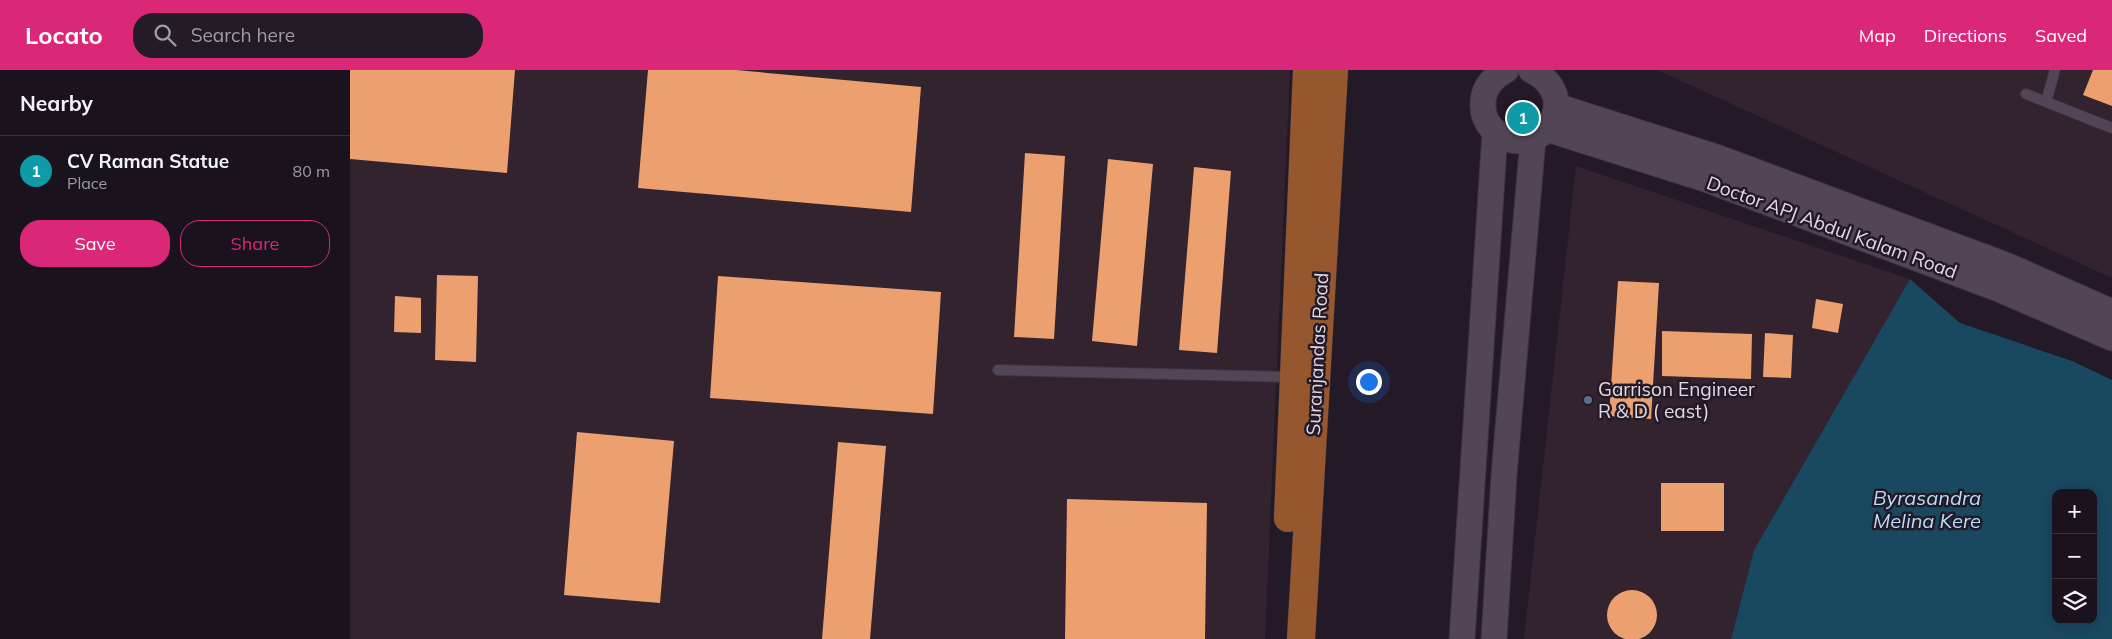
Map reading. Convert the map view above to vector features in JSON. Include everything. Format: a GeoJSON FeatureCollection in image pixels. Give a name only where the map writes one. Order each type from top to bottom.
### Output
{"type":"FeatureCollection","features":[{"type":"Feature","properties":{"kind":"main road","name":"Suranjandas Road"},"geometry":{"type":"LineString","coordinates":[[1282,639],[1307,70]]}},
{"type":"Feature","properties":{"kind":"main road","name":"Suranjandas Road"},"geometry":{"type":"LineString","coordinates":[[1301,639],[1334,70]]}},
{"type":"Feature","properties":{"kind":"street"},"geometry":{"type":"LineString","coordinates":[[1506,70],[1496,76],[1487,86],[1483,98],[1483,110],[1487,122],[1495,132],[1507,139],[1520,142],[1546,125]]}},
{"type":"Feature","properties":{"kind":"street"},"geometry":{"type":"LineString","coordinates":[[1494,639],[1504,475],[1546,125],[1553,89],[1543,76],[1531,70]]}},
{"type":"Feature","properties":{"kind":"street","name":"Doctor APJ Abdul Kalam Road"},"geometry":{"type":"LineString","coordinates":[[1546,125],[1716,157],[2008,266],[2112,312]]}},
{"type":"Feature","properties":{"kind":"street","name":"Doctor APJ Abdul Kalam Road"},"geometry":{"type":"LineString","coordinates":[[1546,125],[1708,180],[1999,289],[2112,338]]}},
{"type":"Feature","properties":{"kind":"street"},"geometry":{"type":"LineString","coordinates":[[1462,639],[1495,132]]}},
{"type":"Feature","properties":{"kind":"lane"},"geometry":{"type":"LineString","coordinates":[[2046,102],[2055,70]]}},
{"type":"Feature","properties":{"kind":"lane"},"geometry":{"type":"LineString","coordinates":[[2026,94],[2112,128]]}},
{"type":"Feature","properties":{"kind":"lane"},"geometry":{"type":"LineString","coordinates":[[998,370],[1295,377]]}},
{"type":"Feature","properties":{"kind":"shaded area"},"geometry":{"type":"Polygon","coordinates":[[[350,70],[1290,70],[1265,639],[350,639],[350,70]]]}},
{"type":"Feature","properties":{"kind":"shaded area"},"geometry":{"type":"Polygon","coordinates":[[[1657,70],[2112,70],[2112,278],[1657,70]]]}},
{"type":"Feature","properties":{"kind":"shaded area"},"geometry":{"type":"Polygon","coordinates":[[[1576,166],[1910,279],[1754,550],[1731,639],[1524,639],[1576,166]]]}},
{"type":"Feature","properties":{"kind":"water","name":"Byrasandra Melina Kere"},"geometry":{"type":"Polygon","coordinates":[[[1910,279],[1960,323],[2072,361],[2112,380],[2112,639],[1731,639],[1754,550],[1910,279]]]}},
{"type":"Feature","properties":{"kind":"building"},"geometry":{"type":"Polygon","coordinates":[[[350,70],[515,70],[507,173],[350,159],[350,70]]]}},
{"type":"Feature","properties":{"kind":"building"},"geometry":{"type":"Polygon","coordinates":[[[648,70],[736,70],[921,87],[911,212],[638,188],[648,70]]]}},
{"type":"Feature","properties":{"kind":"building"},"geometry":{"type":"Polygon","coordinates":[[[2093,70],[2112,70],[2112,106],[2083,95],[2093,70]]]}},
{"type":"Feature","properties":{"kind":"building"},"geometry":{"type":"Polygon","coordinates":[[[1025,153],[1065,156],[1054,339],[1014,337],[1025,153]]]}},
{"type":"Feature","properties":{"kind":"building"},"geometry":{"type":"Polygon","coordinates":[[[1108,159],[1153,164],[1137,346],[1092,341],[1108,159]]]}},
{"type":"Feature","properties":{"kind":"building"},"geometry":{"type":"Polygon","coordinates":[[[1194,167],[1231,171],[1217,353],[1179,350],[1194,167]]]}},
{"type":"Feature","properties":{"kind":"building"},"geometry":{"type":"Polygon","coordinates":[[[437,275],[478,276],[476,362],[435,360],[437,275]]]}},
{"type":"Feature","properties":{"kind":"building"},"geometry":{"type":"Polygon","coordinates":[[[718,276],[941,292],[933,414],[710,398],[718,276]]]}},
{"type":"Feature","properties":{"kind":"building"},"geometry":{"type":"Polygon","coordinates":[[[1618,281],[1659,283],[1651,419],[1609,416],[1618,281]]]}},
{"type":"Feature","properties":{"kind":"building"},"geometry":{"type":"Polygon","coordinates":[[[395,296],[421,298],[421,333],[394,332],[395,296]]]}},
{"type":"Feature","properties":{"kind":"building"},"geometry":{"type":"Polygon","coordinates":[[[1816,299],[1843,304],[1838,333],[1812,328],[1816,299]]]}},
{"type":"Feature","properties":{"kind":"building"},"geometry":{"type":"Polygon","coordinates":[[[1662,331],[1752,334],[1751,379],[1662,376],[1662,331]]]}},
{"type":"Feature","properties":{"kind":"building"},"geometry":{"type":"Polygon","coordinates":[[[1765,333],[1793,335],[1791,378],[1763,377],[1765,333]]]}},
{"type":"Feature","properties":{"kind":"building"},"geometry":{"type":"Polygon","coordinates":[[[577,432],[674,441],[660,603],[564,595],[577,432]]]}},
{"type":"Feature","properties":{"kind":"building"},"geometry":{"type":"Polygon","coordinates":[[[838,442],[886,446],[870,639],[822,639],[838,442]]]}},
{"type":"Feature","properties":{"kind":"building"},"geometry":{"type":"Polygon","coordinates":[[[1661,483],[1724,483],[1724,531],[1661,531],[1661,483]]]}},
{"type":"Feature","properties":{"kind":"building"},"geometry":{"type":"Polygon","coordinates":[[[1067,499],[1207,503],[1205,639],[1065,639],[1067,499]]]}},
{"type":"Feature","properties":{"kind":"building"},"geometry":{"type":"Polygon","coordinates":[[[1632,590],[1650,597],[1657,615],[1650,633],[1632,640],[1614,633],[1607,615],[1614,597],[1632,590]]]}},
{"type":"Feature","properties":{"kind":"place","name":"CV Raman Statue"},"geometry":{"type":"Point","coordinates":[1523,118]}},
{"type":"Feature","properties":{"kind":"place","name":"Garrison Engineer R & D ( east)"},"geometry":{"type":"Point","coordinates":[1588,400]}}]}
